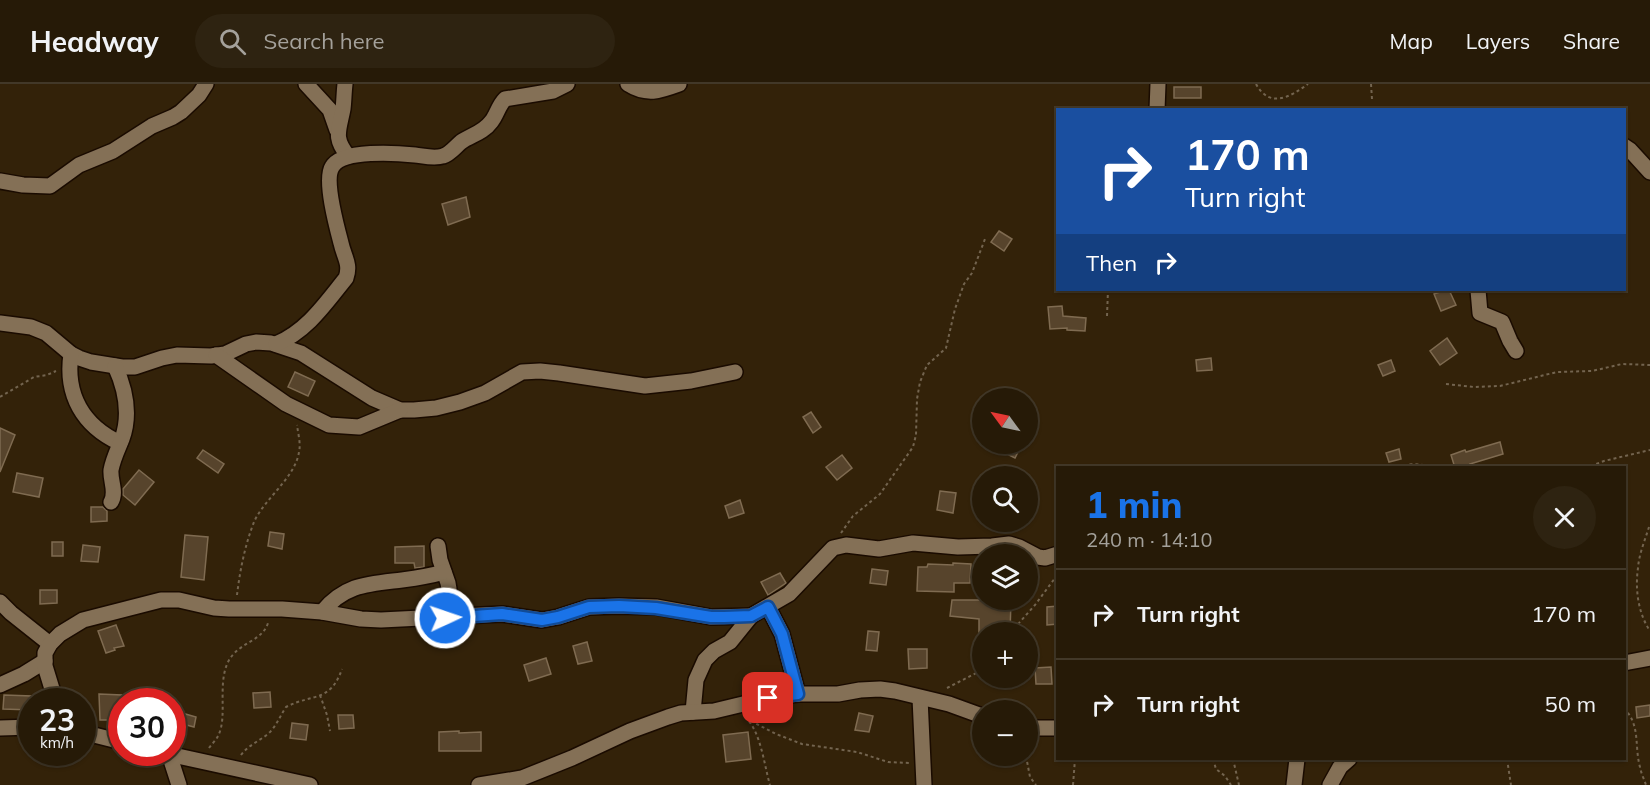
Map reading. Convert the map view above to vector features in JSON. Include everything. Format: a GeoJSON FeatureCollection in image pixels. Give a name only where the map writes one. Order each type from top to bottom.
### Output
{"type":"FeatureCollection","features":[{"type":"Feature","properties":{"kind":"street"},"geometry":{"type":"LineString","coordinates":[[0,181],[50,186],[79,165],[113,151],[152,126],[173,117],[189,105],[204,88],[219,84]]}},
{"type":"Feature","properties":{"kind":"street"},"geometry":{"type":"LineString","coordinates":[[306,84],[330,110],[338,130],[339,140],[348,156]]}},
{"type":"Feature","properties":{"kind":"street"},"geometry":{"type":"LineString","coordinates":[[338,130],[345,84]]}},
{"type":"Feature","properties":{"kind":"street"},"geometry":{"type":"LineString","coordinates":[[276,344],[297,333],[308,324],[346,278],[348,272],[349,265],[341,243],[328,179],[331,167],[337,160],[357,155],[401,154],[441,157],[461,142],[485,129],[505,99],[553,91],[567,84]]}},
{"type":"Feature","properties":{"kind":"street"},"geometry":{"type":"LineString","coordinates":[[628,84],[642,91],[653,92],[680,84]]}},
{"type":"Feature","properties":{"kind":"street"},"geometry":{"type":"LineString","coordinates":[[1157,108],[1158,84]]}},
{"type":"Feature","properties":{"kind":"street"},"geometry":{"type":"LineString","coordinates":[[1626,147],[1650,172]]}},
{"type":"Feature","properties":{"kind":"street"},"geometry":{"type":"LineString","coordinates":[[1478,291],[1480,313],[1502,322],[1516,351]]}},
{"type":"Feature","properties":{"kind":"street"},"geometry":{"type":"LineString","coordinates":[[0,323],[31,327],[46,333],[70,359],[115,366],[135,367],[177,355],[225,354],[256,342],[276,344],[301,354],[372,398],[400,410]]}},
{"type":"Feature","properties":{"kind":"street"},"geometry":{"type":"LineString","coordinates":[[216,355],[295,409],[329,425],[344,427],[359,427],[400,410],[436,408],[460,402],[485,393],[522,372],[559,373],[645,386],[691,381],[735,372]]}},
{"type":"Feature","properties":{"kind":"street"},"geometry":{"type":"LineString","coordinates":[[70,359],[71,383],[77,405],[98,431],[120,443]]}},
{"type":"Feature","properties":{"kind":"street"},"geometry":{"type":"LineString","coordinates":[[111,502],[114,496],[112,463],[126,427],[127,415],[127,401],[115,366]]}},
{"type":"Feature","properties":{"kind":"street"},"geometry":{"type":"LineString","coordinates":[[693,712],[696,680],[705,660],[714,651],[733,639],[751,616],[785,597],[798,586],[830,550],[842,545],[879,549],[913,543],[958,547],[1009,544],[1038,557],[1045,558],[1056,555]]}},
{"type":"Feature","properties":{"kind":"street"},"geometry":{"type":"LineString","coordinates":[[438,546],[449,589],[445,618]]}},
{"type":"Feature","properties":{"kind":"street"},"geometry":{"type":"LineString","coordinates":[[322,612],[345,591],[364,584],[426,577],[444,572]]}},
{"type":"Feature","properties":{"kind":"street"},"geometry":{"type":"LineString","coordinates":[[52,688],[45,666],[45,653],[60,634],[83,620],[161,600],[179,600],[214,608],[322,612],[381,621],[502,614],[542,620],[589,607],[619,606],[656,608],[711,617],[751,616]]}},
{"type":"Feature","properties":{"kind":"street"},"geometry":{"type":"LineString","coordinates":[[0,602],[50,644]]}},
{"type":"Feature","properties":{"kind":"street"},"geometry":{"type":"LineString","coordinates":[[768,607],[782,634],[798,694]]}},
{"type":"Feature","properties":{"kind":"street"},"geometry":{"type":"LineString","coordinates":[[1626,663],[1650,658]]}},
{"type":"Feature","properties":{"kind":"street"},"geometry":{"type":"LineString","coordinates":[[0,685],[45,661]]}},
{"type":"Feature","properties":{"kind":"street"},"geometry":{"type":"LineString","coordinates":[[479,785],[522,778],[668,717],[714,711],[768,698],[798,694],[838,694],[860,690],[880,690],[949,704],[972,712]]}},
{"type":"Feature","properties":{"kind":"street"},"geometry":{"type":"LineString","coordinates":[[924,785],[925,699]]}},
{"type":"Feature","properties":{"kind":"street"},"geometry":{"type":"LineString","coordinates":[[0,728],[18,727]]}},
{"type":"Feature","properties":{"kind":"street"},"geometry":{"type":"LineString","coordinates":[[1038,728],[1056,728]]}},
{"type":"Feature","properties":{"kind":"street"},"geometry":{"type":"LineString","coordinates":[[186,758],[310,785]]}},
{"type":"Feature","properties":{"kind":"street"},"geometry":{"type":"LineString","coordinates":[[1294,785],[1297,760]]}},
{"type":"Feature","properties":{"kind":"street"},"geometry":{"type":"LineString","coordinates":[[1330,785],[1340,767],[1348,760]]}},
{"type":"Feature","properties":{"kind":"street"},"geometry":{"type":"LineString","coordinates":[[171,766],[179,785]]}},
{"type":"Feature","properties":{"kind":"path"},"geometry":{"type":"LineString","coordinates":[[1256,84],[1266,95],[1275,99],[1296,93],[1308,84]]}},
{"type":"Feature","properties":{"kind":"path"},"geometry":{"type":"LineString","coordinates":[[1371,84],[1372,99]]}},
{"type":"Feature","properties":{"kind":"path"},"geometry":{"type":"LineString","coordinates":[[830,550],[853,516],[880,494],[913,447],[920,382],[927,365],[946,348],[958,299],[964,284],[972,273],[985,239]]}},
{"type":"Feature","properties":{"kind":"path"},"geometry":{"type":"LineString","coordinates":[[1107,316],[1108,291]]}},
{"type":"Feature","properties":{"kind":"path"},"geometry":{"type":"LineString","coordinates":[[0,397],[31,378],[50,374],[70,359]]}},
{"type":"Feature","properties":{"kind":"path"},"geometry":{"type":"LineString","coordinates":[[1446,384],[1474,387],[1500,386],[1557,372],[1592,370],[1622,364],[1650,365]]}},
{"type":"Feature","properties":{"kind":"path"},"geometry":{"type":"LineString","coordinates":[[235,609],[245,550],[255,520],[285,480],[299,453],[295,409]]}},
{"type":"Feature","properties":{"kind":"path"},"geometry":{"type":"LineString","coordinates":[[1590,466],[1650,450]]}},
{"type":"Feature","properties":{"kind":"path"},"geometry":{"type":"LineString","coordinates":[[1402,466],[1406,464],[1428,466]]}},
{"type":"Feature","properties":{"kind":"path"},"geometry":{"type":"LineString","coordinates":[[1649,527],[1638,567],[1638,598],[1644,622],[1650,631]]}},
{"type":"Feature","properties":{"kind":"path"},"geometry":{"type":"LineString","coordinates":[[1020,622],[1056,577]]}},
{"type":"Feature","properties":{"kind":"path"},"geometry":{"type":"LineString","coordinates":[[197,760],[219,735],[222,720],[224,672],[229,660],[242,645],[263,633],[269,620],[270,609]]}},
{"type":"Feature","properties":{"kind":"path"},"geometry":{"type":"LineString","coordinates":[[237,770],[244,751],[277,724],[286,707],[330,691],[342,669]]}},
{"type":"Feature","properties":{"kind":"path"},"geometry":{"type":"LineString","coordinates":[[925,699],[972,675]]}},
{"type":"Feature","properties":{"kind":"path"},"geometry":{"type":"LineString","coordinates":[[320,696],[330,731]]}},
{"type":"Feature","properties":{"kind":"path"},"geometry":{"type":"LineString","coordinates":[[730,707],[750,721],[802,744],[869,755],[888,762],[923,764]]}},
{"type":"Feature","properties":{"kind":"path"},"geometry":{"type":"LineString","coordinates":[[1626,711],[1634,722],[1640,767],[1646,785]]}},
{"type":"Feature","properties":{"kind":"path"},"geometry":{"type":"LineString","coordinates":[[750,721],[757,733],[770,785]]}},
{"type":"Feature","properties":{"kind":"path"},"geometry":{"type":"LineString","coordinates":[[1073,785],[1075,760]]}},
{"type":"Feature","properties":{"kind":"path"},"geometry":{"type":"LineString","coordinates":[[1213,760],[1216,769],[1231,785]]}},
{"type":"Feature","properties":{"kind":"path"},"geometry":{"type":"LineString","coordinates":[[1233,760],[1239,785]]}},
{"type":"Feature","properties":{"kind":"path"},"geometry":{"type":"LineString","coordinates":[[1507,760],[1511,785]]}},
{"type":"Feature","properties":{"kind":"path"},"geometry":{"type":"LineString","coordinates":[[1028,766],[1030,777],[1036,785]]}},
{"type":"Feature","properties":{"kind":"building"},"geometry":{"type":"Polygon","coordinates":[[[1174,87],[1201,87],[1201,98],[1174,98],[1174,87]]]}},
{"type":"Feature","properties":{"kind":"building"},"geometry":{"type":"Polygon","coordinates":[[[466,197],[470,217],[448,225],[442,204],[466,197]]]}},
{"type":"Feature","properties":{"kind":"building"},"geometry":{"type":"Polygon","coordinates":[[[999,231],[1012,239],[1004,251],[991,242],[999,231]]]}},
{"type":"Feature","properties":{"kind":"building"},"geometry":{"type":"Polygon","coordinates":[[[1449,291],[1456,305],[1441,311],[1434,294],[1449,291]]]}},
{"type":"Feature","properties":{"kind":"building"},"geometry":{"type":"Polygon","coordinates":[[[1062,306],[1063,316],[1086,318],[1085,331],[1067,330],[1067,328],[1050,329],[1048,307],[1062,306]]]}},
{"type":"Feature","properties":{"kind":"building"},"geometry":{"type":"Polygon","coordinates":[[[1447,338],[1457,353],[1440,365],[1430,351],[1447,338]]]}},
{"type":"Feature","properties":{"kind":"building"},"geometry":{"type":"Polygon","coordinates":[[[1211,358],[1212,370],[1197,371],[1196,360],[1211,358]]]}},
{"type":"Feature","properties":{"kind":"building"},"geometry":{"type":"Polygon","coordinates":[[[1391,360],[1395,371],[1383,376],[1378,365],[1391,360]]]}},
{"type":"Feature","properties":{"kind":"building"},"geometry":{"type":"Polygon","coordinates":[[[295,372],[315,381],[308,396],[288,387],[295,372]]]}},
{"type":"Feature","properties":{"kind":"building"},"geometry":{"type":"Polygon","coordinates":[[[811,412],[821,427],[813,433],[803,417],[811,412]]]}},
{"type":"Feature","properties":{"kind":"building"},"geometry":{"type":"Polygon","coordinates":[[[0,428],[15,435],[0,472],[0,428]]]}},
{"type":"Feature","properties":{"kind":"building"},"geometry":{"type":"Polygon","coordinates":[[[1500,442],[1503,454],[1470,464],[1471,466],[1454,466],[1451,455],[1465,450],[1466,452],[1500,442]]]}},
{"type":"Feature","properties":{"kind":"building"},"geometry":{"type":"Polygon","coordinates":[[[1399,449],[1401,459],[1389,462],[1386,453],[1399,449]]]}},
{"type":"Feature","properties":{"kind":"building"},"geometry":{"type":"Polygon","coordinates":[[[203,450],[224,464],[218,473],[197,458],[203,450]]]}},
{"type":"Feature","properties":{"kind":"building"},"geometry":{"type":"Polygon","coordinates":[[[842,455],[852,468],[837,480],[826,467],[842,455]]]}},
{"type":"Feature","properties":{"kind":"building"},"geometry":{"type":"Polygon","coordinates":[[[139,470],[154,482],[135,505],[123,495],[123,489],[139,470]]]}},
{"type":"Feature","properties":{"kind":"building"},"geometry":{"type":"Polygon","coordinates":[[[17,473],[43,478],[39,497],[13,492],[17,473]]]}},
{"type":"Feature","properties":{"kind":"building"},"geometry":{"type":"Polygon","coordinates":[[[940,491],[956,493],[953,513],[937,510],[940,491]]]}},
{"type":"Feature","properties":{"kind":"building"},"geometry":{"type":"Polygon","coordinates":[[[740,500],[744,513],[729,518],[725,506],[740,500]]]}},
{"type":"Feature","properties":{"kind":"building"},"geometry":{"type":"Polygon","coordinates":[[[91,507],[103,507],[107,511],[107,521],[91,522],[91,507]]]}},
{"type":"Feature","properties":{"kind":"building"},"geometry":{"type":"Polygon","coordinates":[[[270,532],[284,534],[282,549],[268,546],[270,532]]]}},
{"type":"Feature","properties":{"kind":"building"},"geometry":{"type":"Polygon","coordinates":[[[185,535],[208,537],[204,580],[181,577],[185,535]]]}},
{"type":"Feature","properties":{"kind":"building"},"geometry":{"type":"Polygon","coordinates":[[[52,542],[63,542],[63,556],[52,556],[52,542]]]}},
{"type":"Feature","properties":{"kind":"building"},"geometry":{"type":"Polygon","coordinates":[[[83,545],[100,547],[98,562],[81,561],[83,545]]]}},
{"type":"Feature","properties":{"kind":"building"},"geometry":{"type":"Polygon","coordinates":[[[424,546],[424,567],[415,568],[414,563],[395,563],[395,547],[424,546]]]}},
{"type":"Feature","properties":{"kind":"building"},"geometry":{"type":"Polygon","coordinates":[[[953,563],[971,564],[970,583],[954,583],[954,592],[917,591],[918,567],[927,567],[928,564],[953,565],[953,563]]]}},
{"type":"Feature","properties":{"kind":"building"},"geometry":{"type":"Polygon","coordinates":[[[872,569],[888,571],[886,585],[870,583],[872,569]]]}},
{"type":"Feature","properties":{"kind":"building"},"geometry":{"type":"Polygon","coordinates":[[[780,573],[786,583],[768,595],[761,582],[780,573]]]}},
{"type":"Feature","properties":{"kind":"building"},"geometry":{"type":"Polygon","coordinates":[[[40,590],[57,590],[57,603],[40,604],[40,590]]]}},
{"type":"Feature","properties":{"kind":"building"},"geometry":{"type":"Polygon","coordinates":[[[952,600],[972,600],[972,610],[1011,610],[1010,622],[979,622],[979,619],[950,616],[952,600]]]}},
{"type":"Feature","properties":{"kind":"building"},"geometry":{"type":"Polygon","coordinates":[[[1056,606],[1056,624],[1047,625],[1047,607],[1056,606]]]}},
{"type":"Feature","properties":{"kind":"building"},"geometry":{"type":"Polygon","coordinates":[[[116,625],[124,646],[106,653],[98,631],[116,625]]]}},
{"type":"Feature","properties":{"kind":"building"},"geometry":{"type":"Polygon","coordinates":[[[868,631],[879,632],[877,651],[866,650],[868,631]]]}},
{"type":"Feature","properties":{"kind":"building"},"geometry":{"type":"Polygon","coordinates":[[[587,642],[592,661],[578,664],[573,646],[587,642]]]}},
{"type":"Feature","properties":{"kind":"building"},"geometry":{"type":"Polygon","coordinates":[[[908,649],[927,649],[927,668],[909,669],[908,649]]]}},
{"type":"Feature","properties":{"kind":"building"},"geometry":{"type":"Polygon","coordinates":[[[546,658],[551,674],[529,681],[524,665],[546,658]]]}},
{"type":"Feature","properties":{"kind":"building"},"geometry":{"type":"Polygon","coordinates":[[[1051,667],[1052,684],[1038,684],[1038,668],[1051,667]]]}},
{"type":"Feature","properties":{"kind":"building"},"geometry":{"type":"Polygon","coordinates":[[[270,692],[271,707],[254,708],[253,693],[270,692]]]}},
{"type":"Feature","properties":{"kind":"building"},"geometry":{"type":"Polygon","coordinates":[[[99,694],[108,694],[108,720],[100,720],[99,694]]]}},
{"type":"Feature","properties":{"kind":"building"},"geometry":{"type":"Polygon","coordinates":[[[4,695],[18,696],[18,710],[3,709],[4,695]]]}},
{"type":"Feature","properties":{"kind":"building"},"geometry":{"type":"Polygon","coordinates":[[[1650,705],[1650,716],[1637,718],[1636,707],[1650,705]]]}},
{"type":"Feature","properties":{"kind":"building"},"geometry":{"type":"Polygon","coordinates":[[[859,713],[873,716],[869,732],[855,730],[859,713]]]}},
{"type":"Feature","properties":{"kind":"building"},"geometry":{"type":"Polygon","coordinates":[[[186,714],[196,717],[194,727],[186,725],[186,714]]]}},
{"type":"Feature","properties":{"kind":"building"},"geometry":{"type":"Polygon","coordinates":[[[338,715],[353,715],[354,728],[339,729],[338,715]]]}},
{"type":"Feature","properties":{"kind":"building"},"geometry":{"type":"Polygon","coordinates":[[[292,723],[308,725],[306,740],[290,738],[292,723]]]}},
{"type":"Feature","properties":{"kind":"building"},"geometry":{"type":"Polygon","coordinates":[[[459,731],[459,733],[481,732],[481,751],[439,751],[439,732],[459,731]]]}},
{"type":"Feature","properties":{"kind":"building"},"geometry":{"type":"Polygon","coordinates":[[[748,732],[751,759],[726,762],[723,735],[748,732]]]}},
{"type":"Feature","properties":{"kind":"route"},"geometry":{"type":"LineString","coordinates":[[445,618],[502,614],[534,620],[549,620],[589,607],[619,606],[656,608],[724,617],[751,616],[768,607],[782,634],[798,694],[768,698]]}}]}
